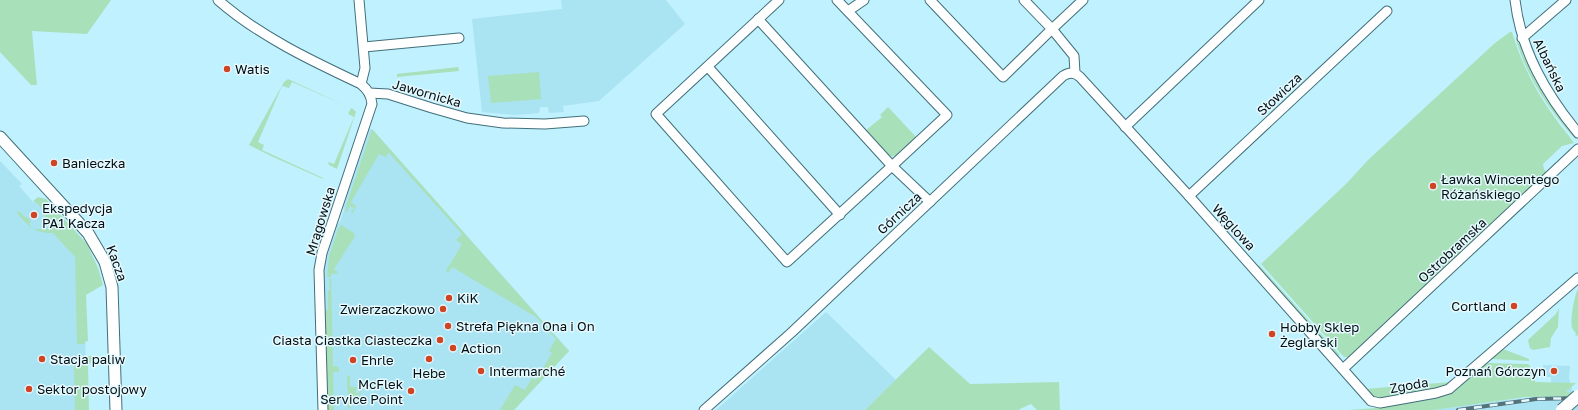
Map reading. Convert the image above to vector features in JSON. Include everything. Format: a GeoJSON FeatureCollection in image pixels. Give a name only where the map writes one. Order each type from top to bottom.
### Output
{"type":"FeatureCollection","features":[{"type":"Feature","properties":{"kind":"main road"},"geometry":{"type":"LineString","coordinates":[[1562,410],[1578,396]]}},
{"type":"Feature","properties":{"kind":"street"},"geometry":{"type":"LineString","coordinates":[[218,0],[238,16],[285,45],[309,59],[361,84],[369,93]]}},
{"type":"Feature","properties":{"kind":"street"},"geometry":{"type":"LineString","coordinates":[[359,0],[365,68],[361,84]]}},
{"type":"Feature","properties":{"kind":"street"},"geometry":{"type":"LineString","coordinates":[[779,0],[656,114],[787,262],[947,115],[837,0]]}},
{"type":"Feature","properties":{"kind":"street"},"geometry":{"type":"LineString","coordinates":[[848,11],[864,0]]}},
{"type":"Feature","properties":{"kind":"street"},"geometry":{"type":"LineString","coordinates":[[930,0],[1003,77],[1082,0]]}},
{"type":"Feature","properties":{"kind":"street"},"geometry":{"type":"LineString","coordinates":[[1024,0],[1052,29],[1074,56],[1075,73]]}},
{"type":"Feature","properties":{"kind":"street"},"geometry":{"type":"LineString","coordinates":[[1125,126],[1259,0]]}},
{"type":"Feature","properties":{"kind":"street","name":"Albańska"},"geometry":{"type":"LineString","coordinates":[[1515,0],[1522,38],[1546,91],[1578,134]]}},
{"type":"Feature","properties":{"kind":"street"},"geometry":{"type":"LineString","coordinates":[[1522,38],[1566,0]]}},
{"type":"Feature","properties":{"kind":"street","name":"Słowicza"},"geometry":{"type":"LineString","coordinates":[[1188,196],[1387,11]]}},
{"type":"Feature","properties":{"kind":"street"},"geometry":{"type":"LineString","coordinates":[[758,19],[892,166],[930,202]]}},
{"type":"Feature","properties":{"kind":"street"},"geometry":{"type":"LineString","coordinates":[[364,48],[459,38]]}},
{"type":"Feature","properties":{"kind":"street"},"geometry":{"type":"LineString","coordinates":[[708,67],[840,214]]}},
{"type":"Feature","properties":{"kind":"street","name":"Górnicza"},"geometry":{"type":"LineString","coordinates":[[704,410],[791,333],[1063,76],[1068,73],[1075,73]]}},
{"type":"Feature","properties":{"kind":"street","name":"Węglowa"},"geometry":{"type":"LineString","coordinates":[[1075,73],[1125,126],[1371,401]]}},
{"type":"Feature","properties":{"kind":"street","name":"Jawornicka"},"geometry":{"type":"LineString","coordinates":[[369,93],[388,94],[468,118],[503,123],[545,124],[584,121]]}},
{"type":"Feature","properties":{"kind":"street","name":"Mrągowska"},"geometry":{"type":"LineString","coordinates":[[323,410],[319,270],[322,253],[372,104],[369,93]]}},
{"type":"Feature","properties":{"kind":"street","name":"Kacza"},"geometry":{"type":"LineString","coordinates":[[0,137],[88,233],[105,262],[112,287],[116,410]]}},
{"type":"Feature","properties":{"kind":"street","name":"Ostrobramska"},"geometry":{"type":"LineString","coordinates":[[1343,369],[1578,149]]}},
{"type":"Feature","properties":{"kind":"street","name":"Zgoda"},"geometry":{"type":"LineString","coordinates":[[1371,401],[1380,403],[1436,393],[1449,388],[1578,278]]}},
{"type":"Feature","properties":{"kind":"shaded area"},"geometry":{"type":"Polygon","coordinates":[[[561,0],[666,0],[685,24],[599,101],[563,106],[564,112],[549,113],[548,107],[540,107],[539,113],[516,115],[482,112],[472,19],[562,9],[561,0]]]}},
{"type":"Feature","properties":{"kind":"shaded area"},"geometry":{"type":"Polygon","coordinates":[[[368,128],[373,130],[569,351],[514,410],[327,410],[324,272],[326,256],[336,226],[340,222],[344,210],[343,205],[368,128]]]}},
{"type":"Feature","properties":{"kind":"shaded area"},"geometry":{"type":"Polygon","coordinates":[[[0,161],[22,184],[19,186],[33,202],[38,202],[83,255],[87,410],[0,410],[0,161]]]}},
{"type":"Feature","properties":{"kind":"shaded area"},"geometry":{"type":"Polygon","coordinates":[[[826,312],[896,380],[865,410],[716,410],[826,312]]]}},
{"type":"Feature","properties":{"kind":"shaded area"},"geometry":{"type":"Polygon","coordinates":[[[1543,365],[1570,366],[1569,378],[1574,396],[1578,396],[1578,410],[1434,410],[1545,396],[1551,383],[1551,377],[1543,377],[1543,365]]]}},
{"type":"Feature","properties":{"kind":"green space"},"geometry":{"type":"Polygon","coordinates":[[[0,0],[111,0],[87,34],[32,31],[37,85],[31,85],[0,52],[0,0]]]}},
{"type":"Feature","properties":{"kind":"green space"},"geometry":{"type":"Polygon","coordinates":[[[1512,32],[1520,55],[1535,88],[1574,143],[1562,146],[1543,164],[1547,173],[1351,357],[1344,357],[1261,264],[1347,183],[1368,160],[1495,43],[1512,32]]]}},
{"type":"Feature","properties":{"kind":"green space"},"geometry":{"type":"Polygon","coordinates":[[[1518,38],[1524,56],[1536,82],[1551,106],[1570,128],[1577,141],[1540,93],[1520,53],[1516,39],[1518,38]]]}},
{"type":"Feature","properties":{"kind":"green space"},"geometry":{"type":"Polygon","coordinates":[[[458,67],[459,71],[397,77],[397,74],[458,67]]]}},
{"type":"Feature","properties":{"kind":"green space"},"geometry":{"type":"Polygon","coordinates":[[[539,72],[541,99],[491,103],[488,76],[539,72]]]}},
{"type":"Feature","properties":{"kind":"green space"},"geometry":{"type":"Polygon","coordinates":[[[288,79],[347,106],[292,82],[289,88],[282,86],[258,142],[264,145],[262,150],[323,179],[249,145],[284,82],[288,79]]]}},
{"type":"Feature","properties":{"kind":"green space"},"geometry":{"type":"Polygon","coordinates":[[[888,107],[917,138],[899,155],[888,157],[865,131],[882,117],[880,115],[888,107]]]}},
{"type":"Feature","properties":{"kind":"green space"},"geometry":{"type":"Polygon","coordinates":[[[351,108],[356,112],[337,169],[329,165],[328,162],[334,164],[354,117],[348,114],[351,108]]]}},
{"type":"Feature","properties":{"kind":"green space"},"geometry":{"type":"Polygon","coordinates":[[[372,129],[569,351],[514,410],[500,410],[515,385],[525,390],[532,378],[536,380],[552,353],[549,351],[556,339],[536,317],[452,267],[448,273],[446,271],[462,244],[456,240],[462,234],[389,153],[385,157],[379,154],[351,202],[356,206],[353,213],[351,212],[354,208],[350,206],[347,212],[345,212],[372,129]]]}},
{"type":"Feature","properties":{"kind":"green space"},"geometry":{"type":"Polygon","coordinates":[[[38,197],[46,199],[87,244],[98,268],[103,285],[86,295],[88,341],[85,342],[85,344],[77,344],[75,257],[53,233],[41,232],[34,229],[47,229],[52,224],[42,213],[44,211],[37,203],[33,201],[38,197]]]}},
{"type":"Feature","properties":{"kind":"green space"},"geometry":{"type":"Polygon","coordinates":[[[19,211],[31,221],[29,224],[32,228],[17,213],[19,211]]]}},
{"type":"Feature","properties":{"kind":"green space"},"geometry":{"type":"Polygon","coordinates":[[[341,225],[354,233],[355,236],[334,269],[338,273],[331,274],[331,277],[327,277],[329,256],[338,229],[341,225]]]}},
{"type":"Feature","properties":{"kind":"green space"},"geometry":{"type":"Polygon","coordinates":[[[1259,265],[1339,354],[1339,356],[1256,266],[1259,265]]]}},
{"type":"Feature","properties":{"kind":"green space"},"geometry":{"type":"Polygon","coordinates":[[[329,279],[331,279],[333,366],[339,367],[339,372],[333,372],[334,410],[327,410],[325,310],[328,310],[328,291],[330,290],[329,279]]]}},
{"type":"Feature","properties":{"kind":"green space"},"geometry":{"type":"Polygon","coordinates":[[[1578,289],[1578,336],[1575,335],[1576,333],[1572,329],[1572,314],[1578,289]]]}},
{"type":"Feature","properties":{"kind":"green space"},"geometry":{"type":"Polygon","coordinates":[[[1559,308],[1558,327],[1551,338],[1550,347],[1533,350],[1530,348],[1528,340],[1556,314],[1559,308]]]}},
{"type":"Feature","properties":{"kind":"green space"},"geometry":{"type":"Polygon","coordinates":[[[929,347],[970,384],[1059,382],[1060,410],[1037,410],[1031,404],[1019,410],[865,410],[929,347]]]}},
{"type":"Feature","properties":{"kind":"green space"},"geometry":{"type":"Polygon","coordinates":[[[1503,349],[1529,359],[1529,361],[1491,359],[1503,349]]]}},
{"type":"Feature","properties":{"kind":"green space"},"geometry":{"type":"Polygon","coordinates":[[[92,356],[94,361],[88,364],[89,410],[75,410],[74,366],[77,359],[92,356]]]}},
{"type":"Feature","properties":{"kind":"green space"},"geometry":{"type":"Polygon","coordinates":[[[1485,364],[1528,364],[1535,371],[1535,382],[1576,383],[1566,392],[1578,393],[1578,396],[1526,397],[1434,410],[1348,410],[1377,408],[1438,396],[1464,383],[1485,364]]]}},
{"type":"Feature","properties":{"kind":"green space"},"geometry":{"type":"Polygon","coordinates":[[[350,375],[350,387],[357,387],[355,392],[358,394],[361,389],[362,390],[355,403],[352,401],[349,406],[351,408],[349,409],[347,376],[350,375]]]}},
{"type":"Feature","properties":{"kind":"green space"},"geometry":{"type":"Polygon","coordinates":[[[1451,382],[1446,385],[1400,396],[1380,398],[1370,395],[1365,389],[1451,382]]]}},
{"type":"Feature","properties":{"kind":"railway"},"geometry":{"type":"LineString","coordinates":[[1458,410],[1536,399],[1578,398]]}},
{"type":"Feature","properties":{"kind":"place","name":"Watis"},"geometry":{"type":"Point","coordinates":[227,69]}},
{"type":"Feature","properties":{"kind":"place","name":"Banieczka"},"geometry":{"type":"Point","coordinates":[54,163]}},
{"type":"Feature","properties":{"kind":"place","name":"Ławka Wincentego Różańskiego"},"geometry":{"type":"Point","coordinates":[1433,186]}},
{"type":"Feature","properties":{"kind":"place","name":"Ekspedycja PA1 Kacza"},"geometry":{"type":"Point","coordinates":[34,215]}},
{"type":"Feature","properties":{"kind":"place","name":"KiK"},"geometry":{"type":"Point","coordinates":[449,298]}},
{"type":"Feature","properties":{"kind":"place","name":"Cortland"},"geometry":{"type":"Point","coordinates":[1514,306]}},
{"type":"Feature","properties":{"kind":"place","name":"Zwierzaczkowo"},"geometry":{"type":"Point","coordinates":[443,309]}},
{"type":"Feature","properties":{"kind":"place","name":"Strefa Piękna Ona i On"},"geometry":{"type":"Point","coordinates":[448,326]}},
{"type":"Feature","properties":{"kind":"place","name":"Hobby Sklep Żeglarski"},"geometry":{"type":"Point","coordinates":[1272,334]}},
{"type":"Feature","properties":{"kind":"place","name":"Ciasta Ciastka Ciasteczka"},"geometry":{"type":"Point","coordinates":[440,340]}},
{"type":"Feature","properties":{"kind":"place","name":"Action"},"geometry":{"type":"Point","coordinates":[453,348]}},
{"type":"Feature","properties":{"kind":"place","name":"Stacja paliw"},"geometry":{"type":"Point","coordinates":[42,359]}},
{"type":"Feature","properties":{"kind":"place","name":"Hebe"},"geometry":{"type":"Point","coordinates":[429,359]}},
{"type":"Feature","properties":{"kind":"place","name":"Ehrle"},"geometry":{"type":"Point","coordinates":[353,360]}},
{"type":"Feature","properties":{"kind":"place","name":"Intermarché"},"geometry":{"type":"Point","coordinates":[481,371]}},
{"type":"Feature","properties":{"kind":"place","name":"Poznań Górczyn"},"geometry":{"type":"Point","coordinates":[1554,371]}},
{"type":"Feature","properties":{"kind":"place","name":"Sektor postojowy"},"geometry":{"type":"Point","coordinates":[29,389]}},
{"type":"Feature","properties":{"kind":"place","name":"McFlek Service Point"},"geometry":{"type":"Point","coordinates":[411,391]}}]}
